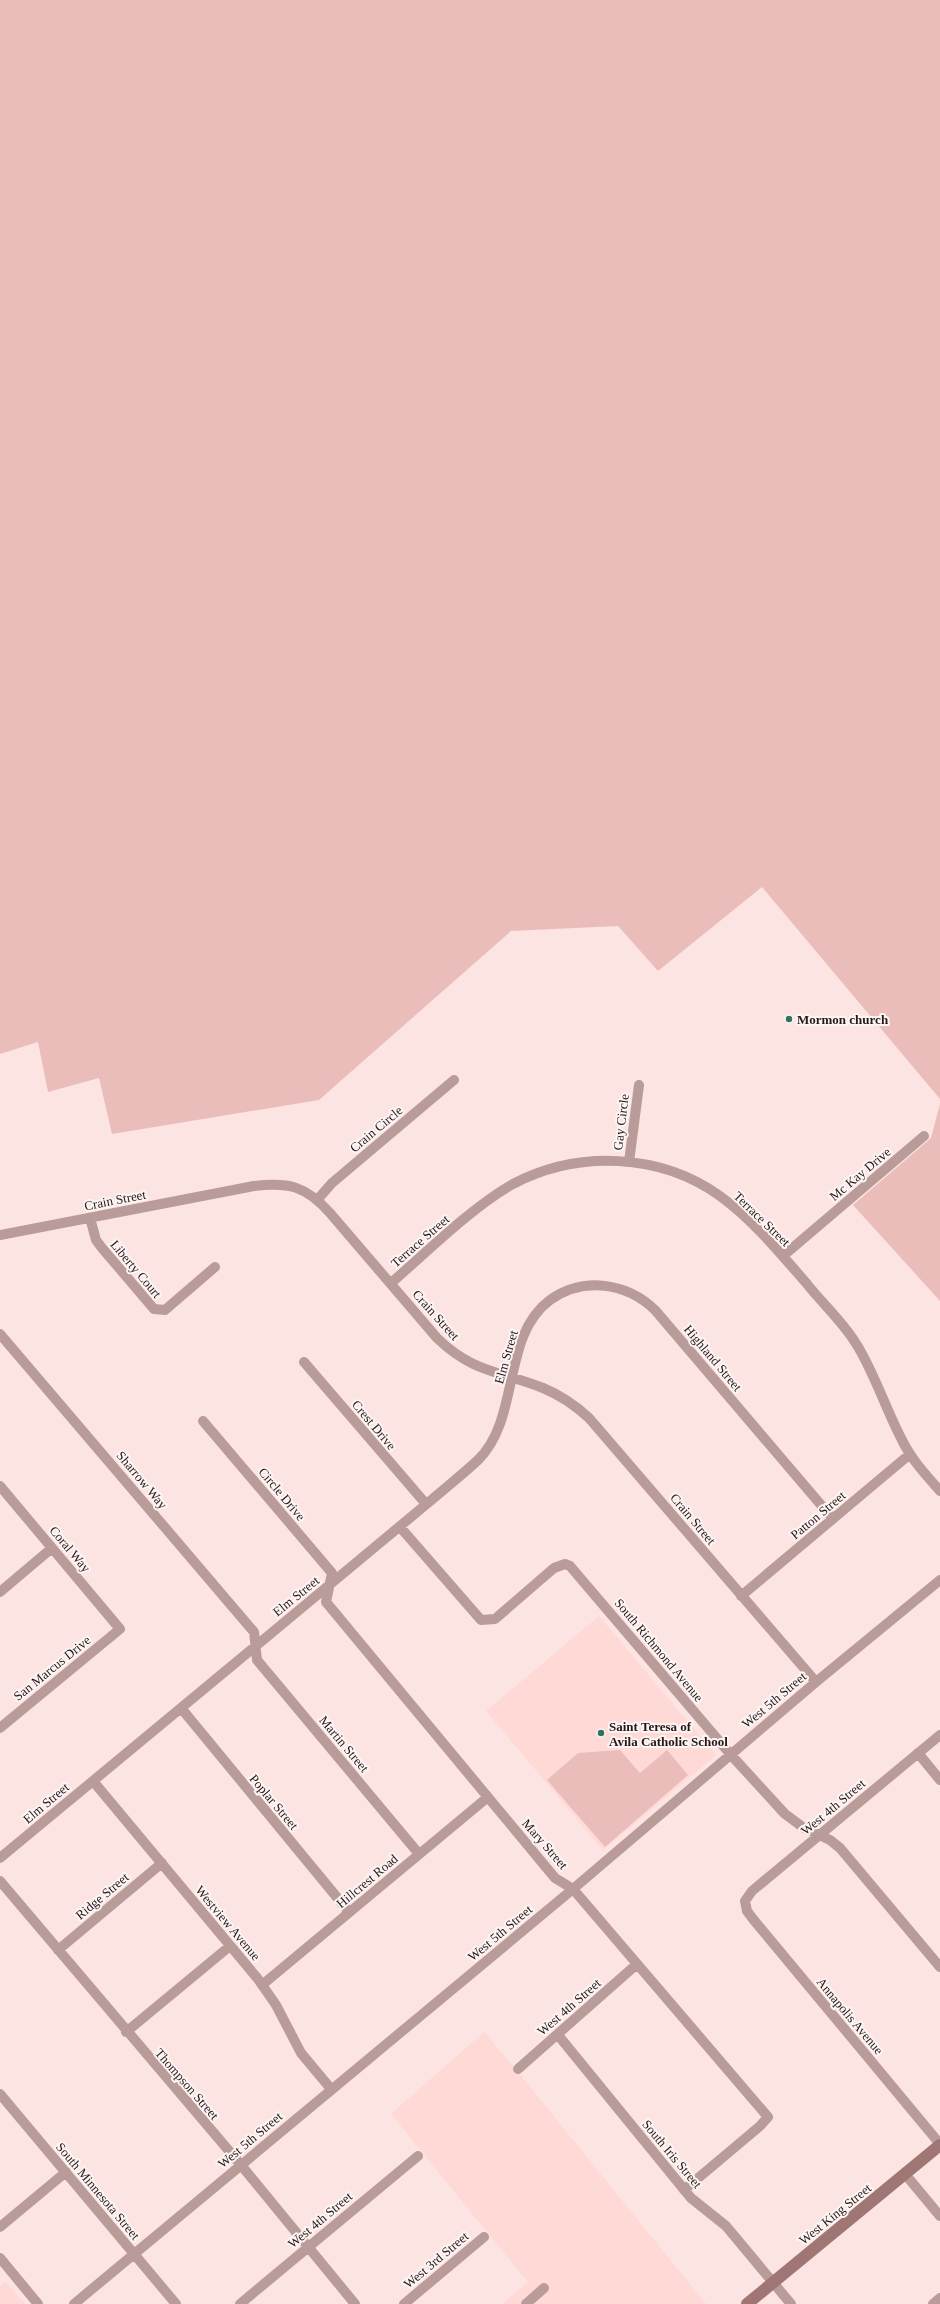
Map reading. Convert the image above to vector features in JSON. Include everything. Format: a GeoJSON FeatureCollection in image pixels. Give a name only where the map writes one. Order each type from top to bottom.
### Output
{"type":"FeatureCollection","features":[{"type":"Feature","properties":{"kind":"street","name":"Crain Circle"},"geometry":{"type":"LineString","coordinates":[[318,1199],[332,1183],[454,1080]]}},
{"type":"Feature","properties":{"kind":"street","name":"Gay Circle"},"geometry":{"type":"LineString","coordinates":[[629,1162],[639,1085]]}},
{"type":"Feature","properties":{"kind":"street","name":"Mc Kay Drive"},"geometry":{"type":"LineString","coordinates":[[783,1256],[924,1136]]}},
{"type":"Feature","properties":{"kind":"street","name":"Terrace Street"},"geometry":{"type":"LineString","coordinates":[[391,1283],[490,1199],[514,1184],[548,1169],[580,1162],[611,1160],[629,1162],[670,1172],[696,1181],[719,1195],[738,1210],[783,1256],[855,1342],[902,1442],[940,1491]]}},
{"type":"Feature","properties":{"kind":"street","name":"Crain Street"},"geometry":{"type":"LineString","coordinates":[[0,1236],[277,1183],[305,1190],[318,1199],[450,1351],[488,1372],[544,1388],[575,1405],[589,1418],[816,1682]]}},
{"type":"Feature","properties":{"kind":"street","name":"Liberty Court"},"geometry":{"type":"LineString","coordinates":[[90,1218],[96,1240],[154,1309],[165,1310],[215,1267]]}},
{"type":"Feature","properties":{"kind":"street","name":"Highland Street"},"geometry":{"type":"LineString","coordinates":[[542,1308],[550,1300],[568,1290],[590,1285],[607,1285],[624,1289],[644,1299],[833,1519]]}},
{"type":"Feature","properties":{"kind":"street","name":"Elm Street"},"geometry":{"type":"LineString","coordinates":[[0,1858],[254,1646],[400,1527],[486,1450],[502,1420],[526,1329],[542,1308]]}},
{"type":"Feature","properties":{"kind":"street","name":"Sharrow Way"},"geometry":{"type":"LineString","coordinates":[[0,1334],[254,1632],[254,1646]]}},
{"type":"Feature","properties":{"kind":"street","name":"Crest Drive"},"geometry":{"type":"LineString","coordinates":[[304,1362],[426,1504]]}},
{"type":"Feature","properties":{"kind":"street","name":"Circle Drive"},"geometry":{"type":"LineString","coordinates":[[203,1421],[332,1572],[327,1586]]}},
{"type":"Feature","properties":{"kind":"street","name":"Patton Street"},"geometry":{"type":"LineString","coordinates":[[742,1596],[910,1454]]}},
{"type":"Feature","properties":{"kind":"street","name":"Coral Way"},"geometry":{"type":"LineString","coordinates":[[0,1486],[120,1629]]}},
{"type":"Feature","properties":{"kind":"street","name":"South Richmond Avenue"},"geometry":{"type":"LineString","coordinates":[[400,1527],[481,1620],[495,1618],[554,1568],[565,1564],[570,1566],[731,1755],[785,1814],[804,1828],[820,1835],[840,1848],[940,1967]]}},
{"type":"Feature","properties":{"kind":"street"},"geometry":{"type":"LineString","coordinates":[[0,1592],[52,1548]]}},
{"type":"Feature","properties":{"kind":"street","name":"West 5th Street"},"geometry":{"type":"LineString","coordinates":[[74,2304],[573,1889],[816,1682],[938,1585]]}},
{"type":"Feature","properties":{"kind":"street","name":"Mary Street"},"geometry":{"type":"LineString","coordinates":[[327,1586],[326,1602],[555,1878],[573,1889],[768,2117],[760,2126],[684,2190]]}},
{"type":"Feature","properties":{"kind":"street","name":"San Marcus Drive"},"geometry":{"type":"LineString","coordinates":[[0,1728],[120,1629]]}},
{"type":"Feature","properties":{"kind":"street","name":"Martin Street"},"geometry":{"type":"LineString","coordinates":[[254,1646],[257,1660],[419,1854]]}},
{"type":"Feature","properties":{"kind":"street","name":"Poplar Street"},"geometry":{"type":"LineString","coordinates":[[180,1708],[349,1912]]}},
{"type":"Feature","properties":{"kind":"street","name":"West 4th Street"},"geometry":{"type":"LineString","coordinates":[[745,1901],[752,1891],[940,1735]]}},
{"type":"Feature","properties":{"kind":"street"},"geometry":{"type":"LineString","coordinates":[[918,1753],[940,1780]]}},
{"type":"Feature","properties":{"kind":"street","name":"Westview Avenue"},"geometry":{"type":"LineString","coordinates":[[93,1781],[262,1985],[276,2005],[302,2053],[332,2089]]}},
{"type":"Feature","properties":{"kind":"street","name":"Hillcrest Road"},"geometry":{"type":"LineString","coordinates":[[262,1985],[488,1797]]}},
{"type":"Feature","properties":{"kind":"street","name":"Ridge Street"},"geometry":{"type":"LineString","coordinates":[[58,1950],[162,1863]]}},
{"type":"Feature","properties":{"kind":"street","name":"Thompson Street"},"geometry":{"type":"LineString","coordinates":[[0,1881],[126,2032],[240,2165],[355,2304]]}},
{"type":"Feature","properties":{"kind":"street","name":"Annapolis Avenue"},"geometry":{"type":"LineString","coordinates":[[745,1901],[747,1911],[752,1919],[940,2145]]}},
{"type":"Feature","properties":{"kind":"street"},"geometry":{"type":"LineString","coordinates":[[126,2032],[230,1946]]}},
{"type":"Feature","properties":{"kind":"street","name":"West 4th Street"},"geometry":{"type":"LineString","coordinates":[[518,2069],[637,1964]]}},
{"type":"Feature","properties":{"kind":"street","name":"South Iris Street"},"geometry":{"type":"LineString","coordinates":[[558,2035],[684,2190],[691,2198],[726,2226],[791,2304]]}},
{"type":"Feature","properties":{"kind":"street","name":"South Minnesota Street"},"geometry":{"type":"LineString","coordinates":[[0,2094],[176,2304]]}},
{"type":"Feature","properties":{"kind":"street","name":"West King Street"},"geometry":{"type":"LineString","coordinates":[[746,2304],[940,2145]]}},
{"type":"Feature","properties":{"kind":"street","name":"West 4th Street"},"geometry":{"type":"LineString","coordinates":[[240,2304],[418,2156]]}},
{"type":"Feature","properties":{"kind":"street"},"geometry":{"type":"LineString","coordinates":[[0,2227],[66,2172]]}},
{"type":"Feature","properties":{"kind":"street"},"geometry":{"type":"LineString","coordinates":[[905,2174],[940,2216]]}},
{"type":"Feature","properties":{"kind":"street","name":"West 3rd Street"},"geometry":{"type":"LineString","coordinates":[[404,2304],[484,2236]]}},
{"type":"Feature","properties":{"kind":"street"},"geometry":{"type":"LineString","coordinates":[[0,2258],[38,2304]]}},
{"type":"Feature","properties":{"kind":"street"},"geometry":{"type":"LineString","coordinates":[[526,2304],[544,2288]]}},
{"type":"Feature","properties":{"kind":"street"},"geometry":{"type":"LineString","coordinates":[[933,2304],[940,2298]]}},
{"type":"Feature","properties":{"kind":"shaded area"},"geometry":{"type":"Polygon","coordinates":[[[0,0],[940,0],[940,1099],[762,887],[658,971],[618,926],[511,931],[319,1100],[112,1134],[99,1078],[48,1092],[38,1042],[0,1054],[0,0]]]}},
{"type":"Feature","properties":{"kind":"shaded area"},"geometry":{"type":"Polygon","coordinates":[[[940,1104],[940,1301],[853,1205],[931,1138],[940,1104]]]}},
{"type":"Feature","properties":{"kind":"shaded area","name":"Saint Teresa of Avila Catholic School"},"geometry":{"type":"Polygon","coordinates":[[[599,1616],[716,1755],[603,1850],[486,1711],[599,1616]]]}},
{"type":"Feature","properties":{"kind":"shaded area"},"geometry":{"type":"Polygon","coordinates":[[[620,1750],[640,1773],[667,1750],[688,1775],[605,1847],[547,1780],[578,1753],[620,1750]]]}},
{"type":"Feature","properties":{"kind":"shaded area"},"geometry":{"type":"Polygon","coordinates":[[[484,2032],[706,2304],[502,2304],[528,2282],[391,2114],[484,2032]]]}},
{"type":"Feature","properties":{"kind":"shaded area"},"geometry":{"type":"Polygon","coordinates":[[[5,2281],[25,2304],[0,2304],[0,2286],[5,2281]]]}},
{"type":"Feature","properties":{"kind":"place","name":"Mormon church"},"geometry":{"type":"Point","coordinates":[789,1019]}},
{"type":"Feature","properties":{"kind":"place","name":"Saint Teresa of Avila Catholic School"},"geometry":{"type":"Point","coordinates":[601,1733]}}]}
